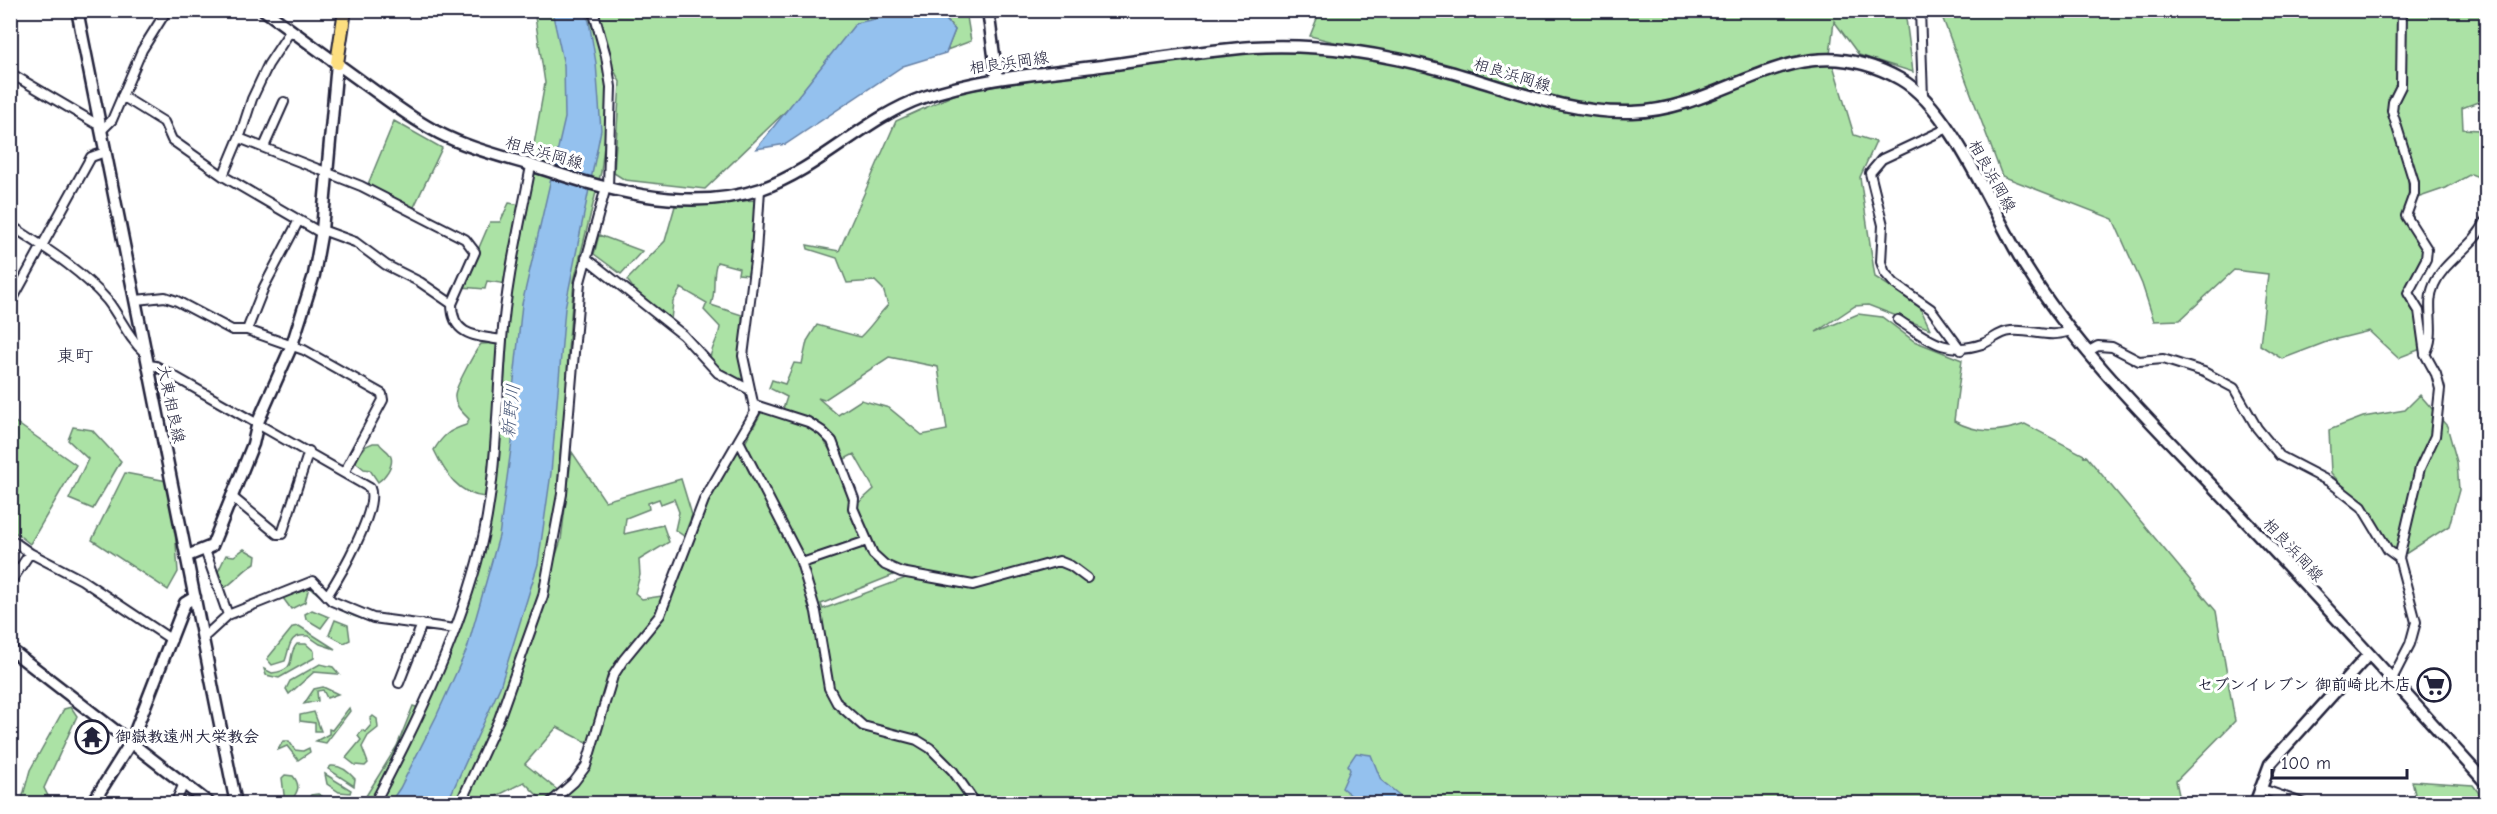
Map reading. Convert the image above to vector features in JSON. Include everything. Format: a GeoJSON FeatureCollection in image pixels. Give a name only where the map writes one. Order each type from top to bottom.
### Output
{"type":"FeatureCollection","features":[{"type":"Feature","properties":{"kind":"main road","name":"大東相良線"},"geometry":{"type":"LineString","coordinates":[[77,10],[236,804]]}},
{"type":"Feature","properties":{"kind":"main road","name":"相良浜岡線"},"geometry":{"type":"LineString","coordinates":[[264,10],[413,118],[440,134],[534,167],[605,187],[677,200],[719,198],[760,189],[815,161],[906,104],[964,84],[1183,54],[1252,47],[1350,50],[1394,57],[1551,103],[1608,112],[1641,112],[1673,108],[1770,69],[1812,60],[1832,60],[1869,66],[1896,77],[1923,98],[1948,128],[2023,262],[2087,352],[2487,783]]}},
{"type":"Feature","properties":{"kind":"main road"},"geometry":{"type":"LineString","coordinates":[[187,555],[212,546],[253,444],[258,422],[292,345],[314,274],[321,231],[337,63],[345,10]]}},
{"type":"Feature","properties":{"kind":"main road"},"geometry":{"type":"LineString","coordinates":[[988,10],[997,78]]}},
{"type":"Feature","properties":{"kind":"main road"},"geometry":{"type":"LineString","coordinates":[[92,804],[130,742],[185,603],[195,597]]}},
{"type":"Feature","properties":{"kind":"main road"},"geometry":{"type":"LineString","coordinates":[[10,650],[210,804]]}},
{"type":"Feature","properties":{"kind":"main road"},"geometry":{"type":"LineString","coordinates":[[2255,804],[2259,788],[2270,764],[2369,654]]}},
{"type":"Feature","properties":{"kind":"street"},"geometry":{"type":"LineString","coordinates":[[10,73],[100,128],[112,120],[142,50],[167,10]]}},
{"type":"Feature","properties":{"kind":"street"},"geometry":{"type":"LineString","coordinates":[[460,804],[499,719],[543,596],[562,494],[572,349],[580,282],[605,187],[611,87],[606,56],[593,10]]}},
{"type":"Feature","properties":{"kind":"street"},"geometry":{"type":"LineString","coordinates":[[1920,10],[1923,98]]}},
{"type":"Feature","properties":{"kind":"street"},"geometry":{"type":"LineString","coordinates":[[2392,680],[2410,644],[2416,622],[2399,558],[2420,468],[2435,436],[2440,390],[2436,374],[2425,354],[2419,311],[2408,293],[2426,259],[2427,249],[2406,216],[2414,194],[2414,182],[2392,111],[2401,86],[2402,10]]}},
{"type":"Feature","properties":{"kind":"street"},"geometry":{"type":"LineString","coordinates":[[223,176],[252,99],[268,65],[291,30]]}},
{"type":"Feature","properties":{"kind":"street"},"geometry":{"type":"LineString","coordinates":[[122,96],[164,122],[172,140],[223,176],[299,220],[321,231],[355,242],[386,265],[420,282],[452,304]]}},
{"type":"Feature","properties":{"kind":"street"},"geometry":{"type":"LineString","coordinates":[[264,147],[284,102]]}},
{"type":"Feature","properties":{"kind":"street"},"geometry":{"type":"LineString","coordinates":[[1948,128],[1881,159],[1870,173],[1883,225],[1881,262],[1885,273],[1895,284],[1931,309],[1961,350]]}},
{"type":"Feature","properties":{"kind":"street"},"geometry":{"type":"LineString","coordinates":[[239,138],[327,171],[455,234],[471,245],[475,252],[452,304],[452,314],[458,328],[468,335],[502,340]]}},
{"type":"Feature","properties":{"kind":"street"},"geometry":{"type":"LineString","coordinates":[[10,304],[91,157],[105,152]]}},
{"type":"Feature","properties":{"kind":"street"},"geometry":{"type":"LineString","coordinates":[[374,804],[404,750],[455,628],[477,561],[490,488],[508,281],[534,167]]}},
{"type":"Feature","properties":{"kind":"street"},"geometry":{"type":"LineString","coordinates":[[549,804],[574,782],[586,766],[614,676],[624,659],[660,615],[704,500],[724,462],[753,418],[755,405],[743,356],[756,254],[760,189]]}},
{"type":"Feature","properties":{"kind":"street"},"geometry":{"type":"LineString","coordinates":[[247,330],[264,287],[299,220]]}},
{"type":"Feature","properties":{"kind":"street"},"geometry":{"type":"LineString","coordinates":[[2425,354],[2431,345],[2431,294],[2434,283],[2484,232],[2487,220]]}},
{"type":"Feature","properties":{"kind":"street"},"geometry":{"type":"LineString","coordinates":[[10,225],[85,277],[108,302],[146,359],[345,471],[370,488],[373,495],[350,558],[327,596]]}},
{"type":"Feature","properties":{"kind":"street"},"geometry":{"type":"LineString","coordinates":[[586,258],[683,335],[718,373],[750,390]]}},
{"type":"Feature","properties":{"kind":"street"},"geometry":{"type":"LineString","coordinates":[[136,300],[165,297],[232,330],[247,330],[292,345],[382,394],[383,400],[345,471]]}},
{"type":"Feature","properties":{"kind":"street"},"geometry":{"type":"LineString","coordinates":[[1898,320],[1941,346],[1961,350],[1985,343],[2001,332],[2015,330],[2049,336],[2070,331]]}},
{"type":"Feature","properties":{"kind":"street"},"geometry":{"type":"LineString","coordinates":[[2087,352],[2098,346],[2112,347],[2139,361],[2163,359],[2204,372],[2234,388],[2257,428],[2280,456],[2330,482],[2362,507],[2388,550],[2399,558]]}},
{"type":"Feature","properties":{"kind":"street"},"geometry":{"type":"LineString","coordinates":[[755,405],[808,422],[832,441],[854,499],[853,508],[867,541],[873,554],[885,565],[902,572],[973,585],[1059,561],[1071,566],[1087,578]]}},
{"type":"Feature","properties":{"kind":"street"},"geometry":{"type":"LineString","coordinates":[[739,441],[789,533],[802,563],[816,612],[825,674],[837,703],[863,726],[917,740],[930,748],[953,771],[976,804]]}},
{"type":"Feature","properties":{"kind":"street"},"geometry":{"type":"LineString","coordinates":[[231,496],[277,534],[282,534],[309,451]]}},
{"type":"Feature","properties":{"kind":"street"},"geometry":{"type":"LineString","coordinates":[[10,539],[30,553],[82,580],[172,640]]}},
{"type":"Feature","properties":{"kind":"street"},"geometry":{"type":"LineString","coordinates":[[802,563],[867,541]]}},
{"type":"Feature","properties":{"kind":"street"},"geometry":{"type":"LineString","coordinates":[[205,550],[228,615]]}},
{"type":"Feature","properties":{"kind":"street"},"geometry":{"type":"LineString","coordinates":[[10,583],[30,553]]}},
{"type":"Feature","properties":{"kind":"street"},"geometry":{"type":"LineString","coordinates":[[203,638],[228,615],[313,581],[332,601],[373,618],[455,628]]}},
{"type":"Feature","properties":{"kind":"street"},"geometry":{"type":"LineString","coordinates":[[399,684],[422,624]]}},
{"type":"Feature","properties":{"kind":"street"},"geometry":{"type":"LineString","coordinates":[[175,804],[184,783]]}},
{"type":"Feature","properties":{"kind":"street"},"geometry":{"type":"LineString","coordinates":[[2259,788],[2305,804]]}},
{"type":"Feature","properties":{"kind":"green space"},"geometry":{"type":"Polygon","coordinates":[[[534,10],[913,11],[856,24],[789,108],[705,189],[625,180],[614,173],[620,82],[600,42],[611,84],[601,172],[574,281],[568,350],[564,476],[544,591],[561,540],[572,452],[605,501],[681,479],[692,515],[684,536],[675,530],[679,512],[674,499],[661,504],[659,499],[648,503],[649,509],[626,518],[624,534],[663,525],[669,542],[639,560],[640,575],[635,593],[642,599],[669,595],[703,507],[733,453],[742,449],[762,411],[816,427],[831,452],[853,508],[874,489],[854,454],[841,461],[825,434],[804,417],[783,409],[787,397],[769,388],[772,380],[785,384],[794,363],[802,364],[807,341],[817,325],[860,337],[888,305],[883,289],[875,281],[847,283],[837,258],[808,249],[807,245],[839,251],[896,121],[960,92],[1158,61],[1294,47],[1403,59],[1310,36],[1320,11],[1905,11],[1913,72],[1859,55],[1834,21],[1830,55],[1854,135],[1876,142],[1860,177],[1875,277],[1919,305],[1930,329],[1868,305],[1855,306],[1816,332],[1858,314],[1882,317],[1914,341],[1962,360],[1954,421],[1989,431],[2025,424],[2086,456],[2083,457],[2087,457],[2216,611],[2235,721],[2176,781],[2181,804],[546,804],[524,782],[483,803],[459,803],[486,747],[454,803],[378,804],[420,712],[477,561],[500,444],[512,266],[545,83],[534,10]],[[1581,105],[1573,108],[1647,111],[1661,106],[1581,105]],[[889,357],[824,400],[818,398],[838,415],[861,400],[889,408],[922,435],[947,430],[938,367],[889,357]],[[892,564],[901,572],[821,604],[823,609],[914,575],[892,564]],[[557,727],[525,764],[560,792],[586,766],[592,745],[557,727]]]}},
{"type":"Feature","properties":{"kind":"green space"},"geometry":{"type":"Polygon","coordinates":[[[941,11],[966,11],[971,41],[947,50],[955,30],[941,11]]]}},
{"type":"Feature","properties":{"kind":"green space"},"geometry":{"type":"Polygon","coordinates":[[[1940,11],[2486,11],[2486,99],[2462,108],[2463,129],[2479,130],[2486,180],[2471,174],[2446,188],[2417,198],[2407,159],[2409,204],[2426,259],[2408,293],[2431,345],[2398,358],[2369,331],[2329,341],[2282,359],[2260,345],[2268,274],[2234,270],[2180,320],[2154,321],[2142,284],[2113,219],[2002,176],[1940,11]]]}},
{"type":"Feature","properties":{"kind":"green space"},"geometry":{"type":"Polygon","coordinates":[[[394,121],[442,148],[413,209],[366,189],[394,121]]]}},
{"type":"Feature","properties":{"kind":"green space"},"geometry":{"type":"Polygon","coordinates":[[[756,200],[755,234],[748,275],[738,274],[739,268],[717,262],[711,305],[742,315],[747,381],[745,385],[710,363],[720,327],[704,310],[707,303],[681,288],[673,302],[671,320],[664,319],[652,312],[627,280],[665,241],[675,206],[756,200]]]}},
{"type":"Feature","properties":{"kind":"green space"},"geometry":{"type":"Polygon","coordinates":[[[509,203],[522,205],[507,284],[487,281],[485,289],[462,287],[490,222],[500,222],[509,203]]]}},
{"type":"Feature","properties":{"kind":"green space"},"geometry":{"type":"Polygon","coordinates":[[[599,235],[642,251],[621,274],[594,254],[599,235]]]}},
{"type":"Feature","properties":{"kind":"green space"},"geometry":{"type":"Polygon","coordinates":[[[501,343],[485,497],[460,487],[443,467],[434,450],[444,437],[451,431],[466,425],[469,419],[457,405],[455,395],[478,348],[481,344],[501,343]]]}},
{"type":"Feature","properties":{"kind":"green space"},"geometry":{"type":"Polygon","coordinates":[[[2420,395],[2447,426],[2457,462],[2459,490],[2449,526],[2399,558],[2383,542],[2362,507],[2331,473],[2329,430],[2363,417],[2405,410],[2420,395]]]}},
{"type":"Feature","properties":{"kind":"green space"},"geometry":{"type":"Polygon","coordinates":[[[11,419],[76,465],[30,544],[11,529],[11,419]]]}},
{"type":"Feature","properties":{"kind":"green space"},"geometry":{"type":"Polygon","coordinates":[[[73,427],[92,430],[121,461],[93,509],[69,499],[88,459],[68,440],[73,427]]]}},
{"type":"Feature","properties":{"kind":"green space"},"geometry":{"type":"Polygon","coordinates":[[[379,443],[389,453],[392,460],[388,471],[378,482],[370,470],[364,469],[354,461],[366,446],[379,443]]]}},
{"type":"Feature","properties":{"kind":"green space"},"geometry":{"type":"Polygon","coordinates":[[[125,473],[167,481],[175,529],[178,572],[168,590],[92,540],[125,473]]]}},
{"type":"Feature","properties":{"kind":"green space"},"geometry":{"type":"Polygon","coordinates":[[[244,549],[256,556],[255,563],[223,589],[216,576],[226,555],[234,556],[244,549]]]}},
{"type":"Feature","properties":{"kind":"green space"},"geometry":{"type":"Polygon","coordinates":[[[315,583],[332,601],[380,621],[360,619],[351,615],[309,587],[305,602],[291,609],[283,598],[315,583]]]}},
{"type":"Feature","properties":{"kind":"green space"},"geometry":{"type":"Polygon","coordinates":[[[312,610],[329,617],[321,628],[306,619],[305,614],[312,610]]]}},
{"type":"Feature","properties":{"kind":"green space"},"geometry":{"type":"Polygon","coordinates":[[[335,620],[348,625],[350,640],[344,643],[329,635],[335,620]]]}},
{"type":"Feature","properties":{"kind":"green space"},"geometry":{"type":"Polygon","coordinates":[[[299,626],[335,649],[320,644],[308,636],[297,637],[291,642],[285,661],[272,665],[267,659],[293,627],[299,626]]]}},
{"type":"Feature","properties":{"kind":"green space"},"geometry":{"type":"Polygon","coordinates":[[[297,644],[306,644],[314,651],[314,658],[279,678],[266,675],[264,669],[272,673],[286,669],[297,644]]]}},
{"type":"Feature","properties":{"kind":"green space"},"geometry":{"type":"Polygon","coordinates":[[[320,664],[333,667],[339,674],[314,672],[289,694],[286,689],[290,681],[320,664]]]}},
{"type":"Feature","properties":{"kind":"green space"},"geometry":{"type":"Polygon","coordinates":[[[323,687],[338,694],[327,698],[323,690],[317,691],[318,701],[304,704],[314,689],[323,687]]]}},
{"type":"Feature","properties":{"kind":"green space"},"geometry":{"type":"Polygon","coordinates":[[[413,706],[419,708],[411,730],[371,801],[361,804],[397,746],[413,706]]]}},
{"type":"Feature","properties":{"kind":"green space"},"geometry":{"type":"Polygon","coordinates":[[[71,707],[77,716],[44,788],[48,796],[42,803],[21,803],[30,770],[64,709],[71,707]]]}},
{"type":"Feature","properties":{"kind":"green space"},"geometry":{"type":"Polygon","coordinates":[[[349,708],[350,711],[326,743],[316,741],[329,734],[329,729],[332,730],[349,708]]]}},
{"type":"Feature","properties":{"kind":"green space"},"geometry":{"type":"Polygon","coordinates":[[[314,712],[321,731],[315,731],[315,723],[300,721],[300,715],[314,712]]]}},
{"type":"Feature","properties":{"kind":"green space"},"geometry":{"type":"Polygon","coordinates":[[[373,716],[377,719],[378,728],[368,736],[362,747],[368,763],[365,766],[355,765],[346,758],[361,740],[358,736],[362,730],[365,732],[371,725],[370,719],[373,716]]]}},
{"type":"Feature","properties":{"kind":"green space"},"geometry":{"type":"Polygon","coordinates":[[[283,741],[289,741],[295,750],[303,751],[309,748],[310,752],[298,760],[287,746],[278,750],[283,741]]]}},
{"type":"Feature","properties":{"kind":"green space"},"geometry":{"type":"Polygon","coordinates":[[[331,766],[341,768],[350,774],[355,779],[354,786],[328,769],[331,766]]]}},
{"type":"Feature","properties":{"kind":"green space"},"geometry":{"type":"Polygon","coordinates":[[[325,774],[351,790],[350,793],[339,792],[327,784],[325,774]]]}},
{"type":"Feature","properties":{"kind":"green space"},"geometry":{"type":"Polygon","coordinates":[[[285,775],[293,776],[298,786],[290,803],[285,803],[282,778],[285,775]]]}},
{"type":"Feature","properties":{"kind":"green space"},"geometry":{"type":"Polygon","coordinates":[[[2412,781],[2473,785],[2486,803],[2417,803],[2412,781]]]}},
{"type":"Feature","properties":{"kind":"green space"},"geometry":{"type":"Polygon","coordinates":[[[318,794],[334,803],[306,803],[311,795],[318,794]]]}},
{"type":"Feature","properties":{"kind":"water"},"geometry":{"type":"Polygon","coordinates":[[[919,10],[938,11],[955,30],[946,53],[903,66],[786,144],[756,149],[856,23],[919,10]]]}},
{"type":"Feature","properties":{"kind":"water"},"geometry":{"type":"Polygon","coordinates":[[[552,11],[584,11],[589,21],[596,63],[601,130],[565,308],[551,473],[538,564],[500,687],[447,803],[389,804],[400,788],[436,717],[467,649],[499,536],[515,420],[512,399],[522,304],[565,118],[564,65],[552,11]]]}},
{"type":"Feature","properties":{"kind":"water"},"geometry":{"type":"Polygon","coordinates":[[[1356,753],[1371,755],[1381,780],[1409,803],[1357,803],[1357,800],[1342,788],[1350,770],[1348,765],[1356,753]]]}},
{"type":"Feature","properties":{"kind":"place","name":"セブンイレブン 御前崎比木店"},"geometry":{"type":"Point","coordinates":[2434,685]}},
{"type":"Feature","properties":{"kind":"place","name":"御嶽教遠州大栄教会"},"geometry":{"type":"Point","coordinates":[92,737]}},
{"type":"Feature","properties":{"kind":"district","name":"東町"},"geometry":{"type":"Point","coordinates":[75,356]}},
{"type":"Feature","properties":{"kind":"water label","name":"新野川"},"geometry":{"type":"Point","coordinates":[511,411]}}]}
